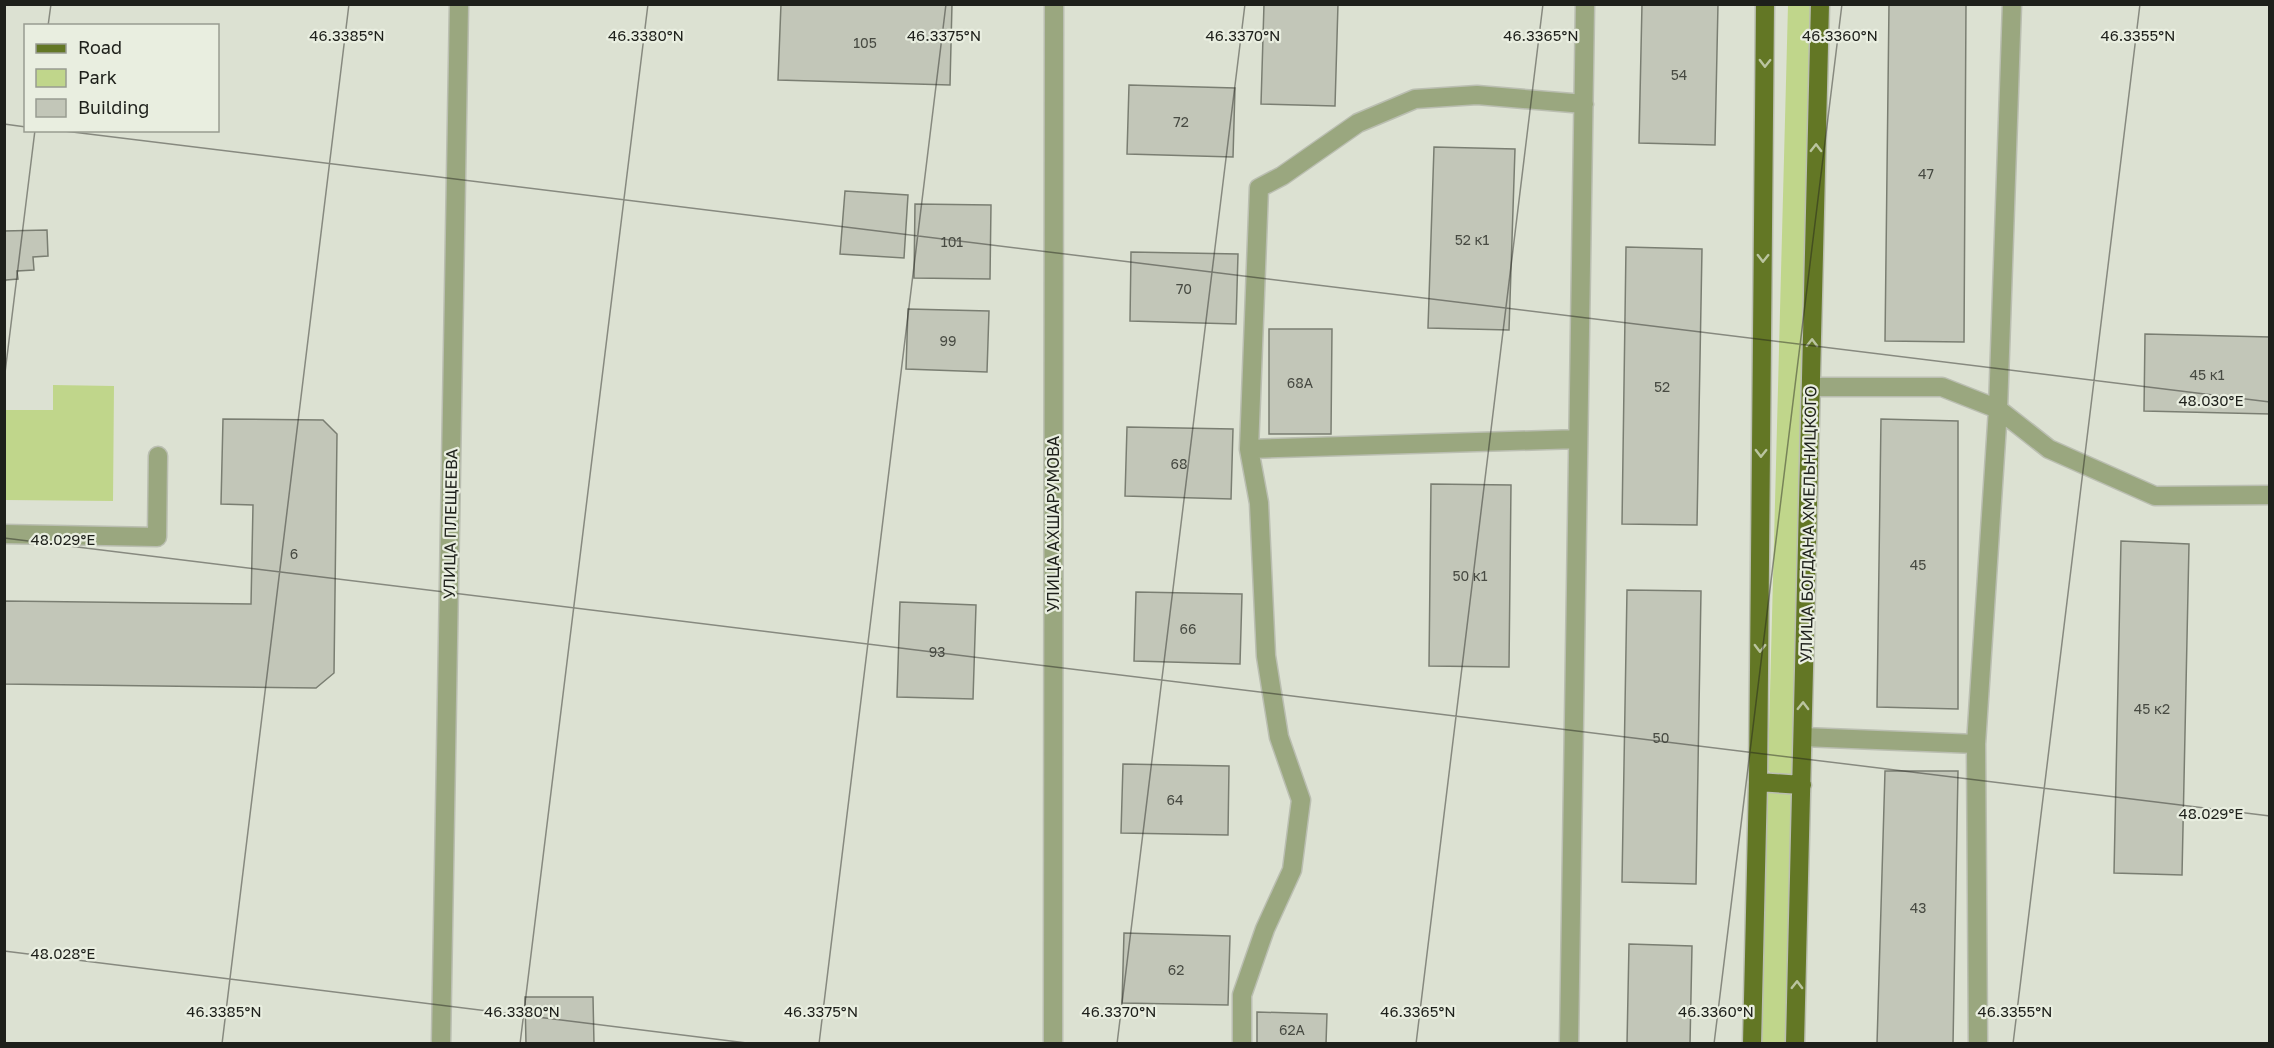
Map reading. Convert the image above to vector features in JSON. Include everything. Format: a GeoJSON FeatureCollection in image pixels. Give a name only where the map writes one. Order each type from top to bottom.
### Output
{"type":"FeatureCollection","features":[{"type":"Feature","properties":{"kind":"main road"},"geometry":{"type":"LineString","coordinates":[[1752,1044],[1758,782],[1765,4]]}},
{"type":"Feature","properties":{"kind":"main road","name":"УЛИЦА БОГДАНА ХМЕЛЬНИЦКОГО"},"geometry":{"type":"LineString","coordinates":[[1795,1044],[1820,4]]}},
{"type":"Feature","properties":{"kind":"main road"},"geometry":{"type":"LineString","coordinates":[[1758,782],[1802,785]]}},
{"type":"Feature","properties":{"kind":"street","name":"УЛИЦА ПЛЕЩЕЕВА"},"geometry":{"type":"LineString","coordinates":[[441,1044],[459,4]]}},
{"type":"Feature","properties":{"kind":"street","name":"УЛИЦА АХШАРУМОВА"},"geometry":{"type":"LineString","coordinates":[[1053,1044],[1054,4]]}},
{"type":"Feature","properties":{"kind":"street"},"geometry":{"type":"LineString","coordinates":[[1569,1044],[1585,4]]}},
{"type":"Feature","properties":{"kind":"street"},"geometry":{"type":"LineString","coordinates":[[1978,1044],[1976,744],[1998,409],[2012,4]]}},
{"type":"Feature","properties":{"kind":"street"},"geometry":{"type":"LineString","coordinates":[[1242,1044],[1242,994],[1265,930],[1292,870],[1301,800],[1279,737],[1266,656],[1259,503],[1249,449],[1259,188],[1282,176],[1358,123],[1415,99],[1477,95],[1584,104]]}},
{"type":"Feature","properties":{"kind":"street"},"geometry":{"type":"LineString","coordinates":[[1811,387],[1942,387],[1998,409],[2049,449],[2155,496],[2270,495]]}},
{"type":"Feature","properties":{"kind":"street"},"geometry":{"type":"LineString","coordinates":[[1249,449],[1578,439]]}},
{"type":"Feature","properties":{"kind":"street"},"geometry":{"type":"LineString","coordinates":[[4,534],[157,537],[158,456]]}},
{"type":"Feature","properties":{"kind":"street"},"geometry":{"type":"LineString","coordinates":[[1803,737],[1976,744]]}},
{"type":"Feature","properties":{"kind":"green space"},"geometry":{"type":"Polygon","coordinates":[[[1788,5],[1811,5],[1793,772],[1789,777],[1773,776],[1768,770],[1788,5]]]}},
{"type":"Feature","properties":{"kind":"green space"},"geometry":{"type":"Polygon","coordinates":[[[53,385],[114,386],[113,501],[5,500],[5,410],[53,410],[53,385]]]}},
{"type":"Feature","properties":{"kind":"green space"},"geometry":{"type":"Polygon","coordinates":[[[1771,789],[1788,790],[1792,796],[1786,1043],[1760,1044],[1766,794],[1771,789]]]}},
{"type":"Feature","properties":{"kind":"building"},"geometry":{"type":"Polygon","coordinates":[[[781,4],[952,4],[950,85],[778,80],[781,4]]]}},
{"type":"Feature","properties":{"kind":"building"},"geometry":{"type":"Polygon","coordinates":[[[1264,4],[1338,4],[1335,106],[1261,104],[1264,4]]]}},
{"type":"Feature","properties":{"kind":"building"},"geometry":{"type":"Polygon","coordinates":[[[1642,4],[1718,4],[1715,145],[1639,143],[1642,4]]]}},
{"type":"Feature","properties":{"kind":"building"},"geometry":{"type":"Polygon","coordinates":[[[1889,4],[1966,4],[1964,342],[1885,341],[1889,4]]]}},
{"type":"Feature","properties":{"kind":"building"},"geometry":{"type":"Polygon","coordinates":[[[1129,85],[1235,88],[1233,157],[1127,154],[1129,85]]]}},
{"type":"Feature","properties":{"kind":"building"},"geometry":{"type":"Polygon","coordinates":[[[1434,147],[1515,149],[1509,330],[1428,328],[1434,147]]]}},
{"type":"Feature","properties":{"kind":"building"},"geometry":{"type":"Polygon","coordinates":[[[845,191],[908,195],[904,258],[840,254],[845,191]]]}},
{"type":"Feature","properties":{"kind":"building"},"geometry":{"type":"Polygon","coordinates":[[[915,204],[991,205],[990,279],[914,278],[915,204]]]}},
{"type":"Feature","properties":{"kind":"building"},"geometry":{"type":"Polygon","coordinates":[[[47,230],[48,256],[33,257],[34,270],[17,271],[18,279],[6,280],[4,283],[4,231],[47,230]]]}},
{"type":"Feature","properties":{"kind":"building"},"geometry":{"type":"Polygon","coordinates":[[[1626,247],[1702,249],[1697,525],[1622,524],[1626,247]]]}},
{"type":"Feature","properties":{"kind":"building"},"geometry":{"type":"Polygon","coordinates":[[[1131,252],[1238,254],[1236,324],[1130,321],[1131,252]]]}},
{"type":"Feature","properties":{"kind":"building"},"geometry":{"type":"Polygon","coordinates":[[[908,309],[989,311],[987,372],[906,369],[908,309]]]}},
{"type":"Feature","properties":{"kind":"building"},"geometry":{"type":"Polygon","coordinates":[[[1269,329],[1332,329],[1331,434],[1269,434],[1269,329]]]}},
{"type":"Feature","properties":{"kind":"building"},"geometry":{"type":"Polygon","coordinates":[[[2145,334],[2270,337],[2270,414],[2144,411],[2145,334]]]}},
{"type":"Feature","properties":{"kind":"building"},"geometry":{"type":"Polygon","coordinates":[[[223,419],[323,420],[337,434],[334,673],[316,688],[4,684],[4,601],[251,604],[253,505],[221,504],[223,419]]]}},
{"type":"Feature","properties":{"kind":"building"},"geometry":{"type":"Polygon","coordinates":[[[1881,419],[1958,421],[1958,709],[1877,707],[1881,419]]]}},
{"type":"Feature","properties":{"kind":"building"},"geometry":{"type":"Polygon","coordinates":[[[1127,427],[1233,429],[1231,499],[1125,496],[1127,427]]]}},
{"type":"Feature","properties":{"kind":"building"},"geometry":{"type":"Polygon","coordinates":[[[1431,484],[1511,485],[1509,667],[1429,666],[1431,484]]]}},
{"type":"Feature","properties":{"kind":"building"},"geometry":{"type":"Polygon","coordinates":[[[2121,541],[2189,544],[2182,875],[2114,873],[2121,541]]]}},
{"type":"Feature","properties":{"kind":"building"},"geometry":{"type":"Polygon","coordinates":[[[1627,590],[1701,591],[1696,884],[1622,882],[1627,590]]]}},
{"type":"Feature","properties":{"kind":"building"},"geometry":{"type":"Polygon","coordinates":[[[1136,592],[1242,594],[1240,664],[1134,661],[1136,592]]]}},
{"type":"Feature","properties":{"kind":"building"},"geometry":{"type":"Polygon","coordinates":[[[900,602],[976,605],[973,699],[897,697],[900,602]]]}},
{"type":"Feature","properties":{"kind":"building"},"geometry":{"type":"Polygon","coordinates":[[[1123,764],[1229,766],[1228,835],[1121,833],[1123,764]]]}},
{"type":"Feature","properties":{"kind":"building"},"geometry":{"type":"Polygon","coordinates":[[[1885,771],[1958,771],[1953,1044],[1877,1044],[1885,771]]]}},
{"type":"Feature","properties":{"kind":"building"},"geometry":{"type":"Polygon","coordinates":[[[1124,933],[1230,936],[1228,1005],[1122,1003],[1124,933]]]}},
{"type":"Feature","properties":{"kind":"building"},"geometry":{"type":"Polygon","coordinates":[[[1629,944],[1692,946],[1690,1044],[1627,1044],[1629,944]]]}},
{"type":"Feature","properties":{"kind":"building"},"geometry":{"type":"Polygon","coordinates":[[[525,997],[593,997],[594,1044],[526,1044],[525,997]]]}},
{"type":"Feature","properties":{"kind":"building"},"geometry":{"type":"Polygon","coordinates":[[[1257,1012],[1327,1014],[1326,1044],[1257,1044],[1257,1012]]]}}]}
